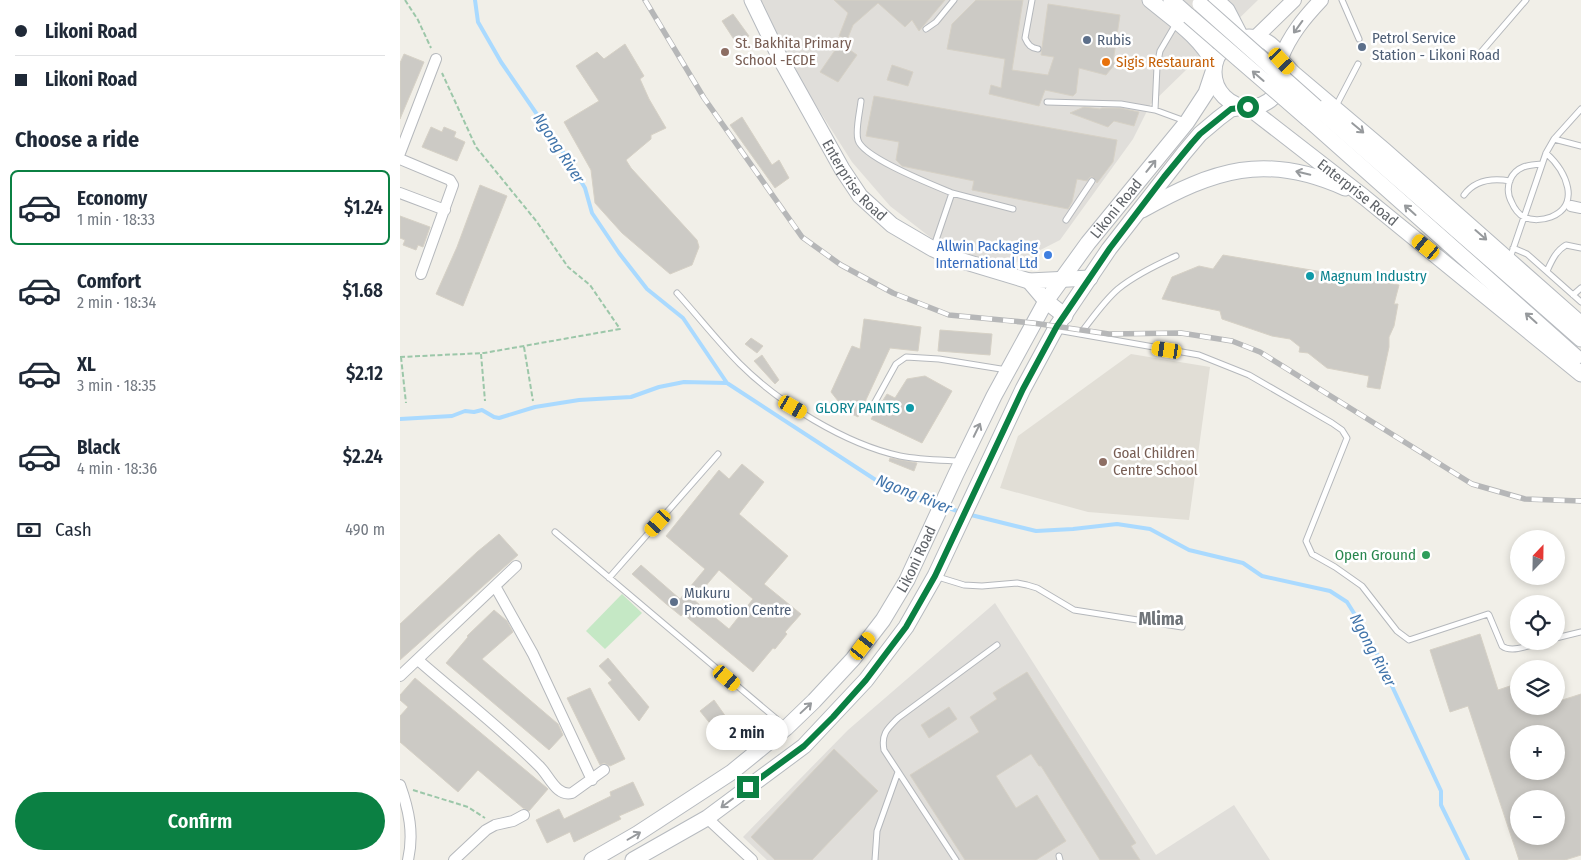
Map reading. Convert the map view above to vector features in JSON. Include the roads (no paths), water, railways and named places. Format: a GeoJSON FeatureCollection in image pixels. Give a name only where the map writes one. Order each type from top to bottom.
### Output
{"type":"FeatureCollection","features":[{"type":"Feature","properties":{"kind":"main road","name":"Enterprise Road"},"geometry":{"type":"LineString","coordinates":[[752,0],[785,66],[842,169],[860,196],[892,224],[932,249],[953,258],[1029,281]]}},
{"type":"Feature","properties":{"kind":"main road"},"geometry":{"type":"LineString","coordinates":[[1150,0],[1204,46],[1214,68]]}},
{"type":"Feature","properties":{"kind":"main road"},"geometry":{"type":"LineString","coordinates":[[1171,0],[1581,362]]}},
{"type":"Feature","properties":{"kind":"main road"},"geometry":{"type":"LineString","coordinates":[[1195,0],[1581,339]]}},
{"type":"Feature","properties":{"kind":"main road"},"geometry":{"type":"LineString","coordinates":[[1216,0],[1227,10],[1249,37]]}},
{"type":"Feature","properties":{"kind":"main road"},"geometry":{"type":"LineString","coordinates":[[1282,60],[1284,72],[1282,83],[1277,93],[1264,103],[1246,107],[1234,104],[1225,98],[1215,82],[1214,68],[1216,57],[1227,44],[1249,37],[1266,41],[1275,48],[1293,73],[1511,254],[1581,324]]}},
{"type":"Feature","properties":{"kind":"main road","name":"Likoni Road"},"geometry":{"type":"LineString","coordinates":[[592,860],[637,834],[732,772],[786,728],[853,659],[883,620],[908,580],[959,467],[1008,370],[1046,301],[1088,243],[1187,122],[1206,93],[1214,68]]}},
{"type":"Feature","properties":{"kind":"main road"},"geometry":{"type":"LineString","coordinates":[[1200,103],[1213,106],[1219,118]]}},
{"type":"Feature","properties":{"kind":"main road","name":"Enterprise Road"},"geometry":{"type":"LineString","coordinates":[[1246,107],[1364,196],[1581,374]]}},
{"type":"Feature","properties":{"kind":"main road","name":"Likoni Road"},"geometry":{"type":"LineString","coordinates":[[633,860],[707,818],[804,746],[866,680],[906,627],[935,576],[1023,389],[1055,330],[1110,248],[1200,134],[1231,109],[1246,107]]}},
{"type":"Feature","properties":{"kind":"main road"},"geometry":{"type":"LineString","coordinates":[[1136,213],[1197,182],[1222,174],[1246,170],[1278,169],[1306,174],[1337,184],[1364,196]]}},
{"type":"Feature","properties":{"kind":"main road"},"geometry":{"type":"LineString","coordinates":[[1029,281],[1090,278]]}},
{"type":"Feature","properties":{"kind":"main road"},"geometry":{"type":"LineString","coordinates":[[1029,281],[1046,301],[1065,316]]}},
{"type":"Feature","properties":{"kind":"street"},"geometry":{"type":"LineString","coordinates":[[1249,37],[1294,0]]}},
{"type":"Feature","properties":{"kind":"street"},"geometry":{"type":"LineString","coordinates":[[1282,60],[1286,45],[1297,28],[1321,0]]}},
{"type":"Feature","properties":{"kind":"street"},"geometry":{"type":"LineString","coordinates":[[400,153],[436,59]]}},
{"type":"Feature","properties":{"kind":"street"},"geometry":{"type":"LineString","coordinates":[[400,159],[453,183],[453,188],[421,274]]}},
{"type":"Feature","properties":{"kind":"street"},"geometry":{"type":"LineString","coordinates":[[400,193],[445,210]]}},
{"type":"Feature","properties":{"kind":"street"},"geometry":{"type":"LineString","coordinates":[[400,676],[516,566]]}},
{"type":"Feature","properties":{"kind":"street"},"geometry":{"type":"LineString","coordinates":[[495,586],[534,654],[592,780]]}},
{"type":"Feature","properties":{"kind":"street"},"geometry":{"type":"LineString","coordinates":[[418,660],[548,774],[559,792],[572,793],[604,770]]}},
{"type":"Feature","properties":{"kind":"street"},"geometry":{"type":"LineString","coordinates":[[400,786],[409,816],[410,844],[408,860]]}},
{"type":"Feature","properties":{"kind":"street"},"geometry":{"type":"LineString","coordinates":[[454,860],[478,836],[495,825],[513,821],[524,815]]}},
{"type":"Feature","properties":{"kind":"street"},"geometry":{"type":"LineString","coordinates":[[707,818],[752,860]]}},
{"type":"Feature","properties":{"kind":"lane"},"geometry":{"type":"LineString","coordinates":[[926,28],[942,16],[954,0]]}},
{"type":"Feature","properties":{"kind":"lane"},"geometry":{"type":"LineString","coordinates":[[1032,0],[1025,38],[1028,44],[1038,49]]}},
{"type":"Feature","properties":{"kind":"lane"},"geometry":{"type":"LineString","coordinates":[[1342,0],[1359,39]]}},
{"type":"Feature","properties":{"kind":"lane"},"geometry":{"type":"LineString","coordinates":[[1482,51],[1526,0]]}},
{"type":"Feature","properties":{"kind":"lane"},"geometry":{"type":"LineString","coordinates":[[1155,110],[1156,66],[1160,51],[1177,22]]}},
{"type":"Feature","properties":{"kind":"lane"},"geometry":{"type":"LineString","coordinates":[[1334,108],[1358,64]]}},
{"type":"Feature","properties":{"kind":"lane"},"geometry":{"type":"LineString","coordinates":[[862,101],[857,138],[870,154],[914,177],[952,193],[1013,209]]}},
{"type":"Feature","properties":{"kind":"lane"},"geometry":{"type":"LineString","coordinates":[[1047,102],[1121,104],[1155,110],[1187,122]]}},
{"type":"Feature","properties":{"kind":"lane"},"geometry":{"type":"LineString","coordinates":[[1581,109],[1554,139],[1546,154],[1511,254],[1527,254],[1581,302]]}},
{"type":"Feature","properties":{"kind":"lane"},"geometry":{"type":"LineString","coordinates":[[1554,139],[1581,146]]}},
{"type":"Feature","properties":{"kind":"lane"},"geometry":{"type":"LineString","coordinates":[[1542,164],[1526,165],[1516,171],[1508,189],[1510,199],[1517,211],[1523,217],[1535,220],[1547,219],[1576,207],[1568,177],[1559,165],[1546,154]]}},
{"type":"Feature","properties":{"kind":"lane"},"geometry":{"type":"LineString","coordinates":[[1464,195],[1469,188],[1486,180],[1510,182]]}},
{"type":"Feature","properties":{"kind":"lane"},"geometry":{"type":"LineString","coordinates":[[1066,220],[1092,181]]}},
{"type":"Feature","properties":{"kind":"lane"},"geometry":{"type":"LineString","coordinates":[[932,249],[952,193]]}},
{"type":"Feature","properties":{"kind":"lane"},"geometry":{"type":"LineString","coordinates":[[1546,271],[1556,253],[1562,247],[1566,245],[1581,248]]}},
{"type":"Feature","properties":{"kind":"lane"},"geometry":{"type":"LineString","coordinates":[[1080,334],[1102,305],[1119,289],[1147,270],[1176,256]]}},
{"type":"Feature","properties":{"kind":"lane"},"geometry":{"type":"LineString","coordinates":[[1573,294],[1581,288]]}},
{"type":"Feature","properties":{"kind":"lane"},"geometry":{"type":"LineString","coordinates":[[677,293],[740,364],[766,388],[793,407],[842,435],[877,450],[959,467]]}},
{"type":"Feature","properties":{"kind":"lane"},"geometry":{"type":"LineString","coordinates":[[1055,330],[1199,355],[1249,375],[1332,422],[1342,430],[1347,438],[1306,541],[1312,554],[1362,586],[1397,630],[1409,640],[1488,614],[1502,646],[1510,650]]}},
{"type":"Feature","properties":{"kind":"lane"},"geometry":{"type":"LineString","coordinates":[[875,402],[896,364],[906,357],[939,359],[1008,370]]}},
{"type":"Feature","properties":{"kind":"lane"},"geometry":{"type":"LineString","coordinates":[[609,578],[718,454]]}},
{"type":"Feature","properties":{"kind":"lane"},"geometry":{"type":"LineString","coordinates":[[554,532],[786,728]]}},
{"type":"Feature","properties":{"kind":"lane"},"geometry":{"type":"LineString","coordinates":[[935,576],[964,585],[982,586],[1017,583],[1028,585],[1074,610],[1182,627]]}},
{"type":"Feature","properties":{"kind":"lane"},"geometry":{"type":"LineString","coordinates":[[1565,636],[1581,632]]}},
{"type":"Feature","properties":{"kind":"lane"},"geometry":{"type":"LineString","coordinates":[[956,860],[884,750],[882,740],[887,728],[911,708],[997,645]]}},
{"type":"Feature","properties":{"kind":"lane"},"geometry":{"type":"LineString","coordinates":[[875,860],[877,831],[898,772]]}},
{"type":"Feature","properties":{"kind":"waterway","name":"Ngong River"},"geometry":{"type":"LineString","coordinates":[[475,0],[478,22],[501,62],[565,155],[585,188],[592,213],[619,253],[647,289],[683,318],[727,383],[885,486],[939,505]]}},
{"type":"Feature","properties":{"kind":"waterway"},"geometry":{"type":"LineString","coordinates":[[400,419],[452,416],[465,411],[474,412],[482,410],[499,418],[535,407],[579,400],[631,397],[659,387],[684,382],[727,383]]}},
{"type":"Feature","properties":{"kind":"waterway","name":"Ngong River"},"geometry":{"type":"LineString","coordinates":[[946,507],[960,512]]}},
{"type":"Feature","properties":{"kind":"waterway","name":"Ngong River"},"geometry":{"type":"LineString","coordinates":[[967,514],[1036,531],[1117,524],[1150,529],[1189,550],[1243,563],[1262,576],[1330,591],[1347,602],[1370,639],[1441,791],[1441,805],[1468,860]]}},
{"type":"Feature","properties":{"kind":"railway"},"geometry":{"type":"LineString","coordinates":[[645,0],[704,98],[802,237],[841,265],[893,293],[949,315],[1033,323],[1109,334],[1181,333],[1232,341],[1260,352],[1472,484],[1525,499],[1581,501]]}},
{"type":"Feature","properties":{"kind":"place","name":"Rubis"},"geometry":{"type":"Point","coordinates":[1087,40]}},
{"type":"Feature","properties":{"kind":"place","name":"Petrol Service Station - Likoni Road"},"geometry":{"type":"Point","coordinates":[1362,47]}},
{"type":"Feature","properties":{"kind":"place","name":"St. Bakhita Primary School -ECDE"},"geometry":{"type":"Point","coordinates":[725,52]}},
{"type":"Feature","properties":{"kind":"place","name":"Sigis Restaurant"},"geometry":{"type":"Point","coordinates":[1106,62]}},
{"type":"Feature","properties":{"kind":"place","name":"Allwin Packaging International Ltd"},"geometry":{"type":"Point","coordinates":[1048,255]}},
{"type":"Feature","properties":{"kind":"place","name":"Magnum Industry"},"geometry":{"type":"Point","coordinates":[1310,276]}},
{"type":"Feature","properties":{"kind":"place","name":"GLORY PAINTS"},"geometry":{"type":"Point","coordinates":[910,408]}},
{"type":"Feature","properties":{"kind":"place","name":"Goal Children Centre School"},"geometry":{"type":"Point","coordinates":[1103,462]}},
{"type":"Feature","properties":{"kind":"place","name":"Open Ground"},"geometry":{"type":"Point","coordinates":[1426,555]}},
{"type":"Feature","properties":{"kind":"place","name":"Mukuru Promotion Centre"},"geometry":{"type":"Point","coordinates":[674,602]}},
{"type":"Feature","properties":{"kind":"district","name":"Mlima"},"geometry":{"type":"Point","coordinates":[1161,619]}}]}
